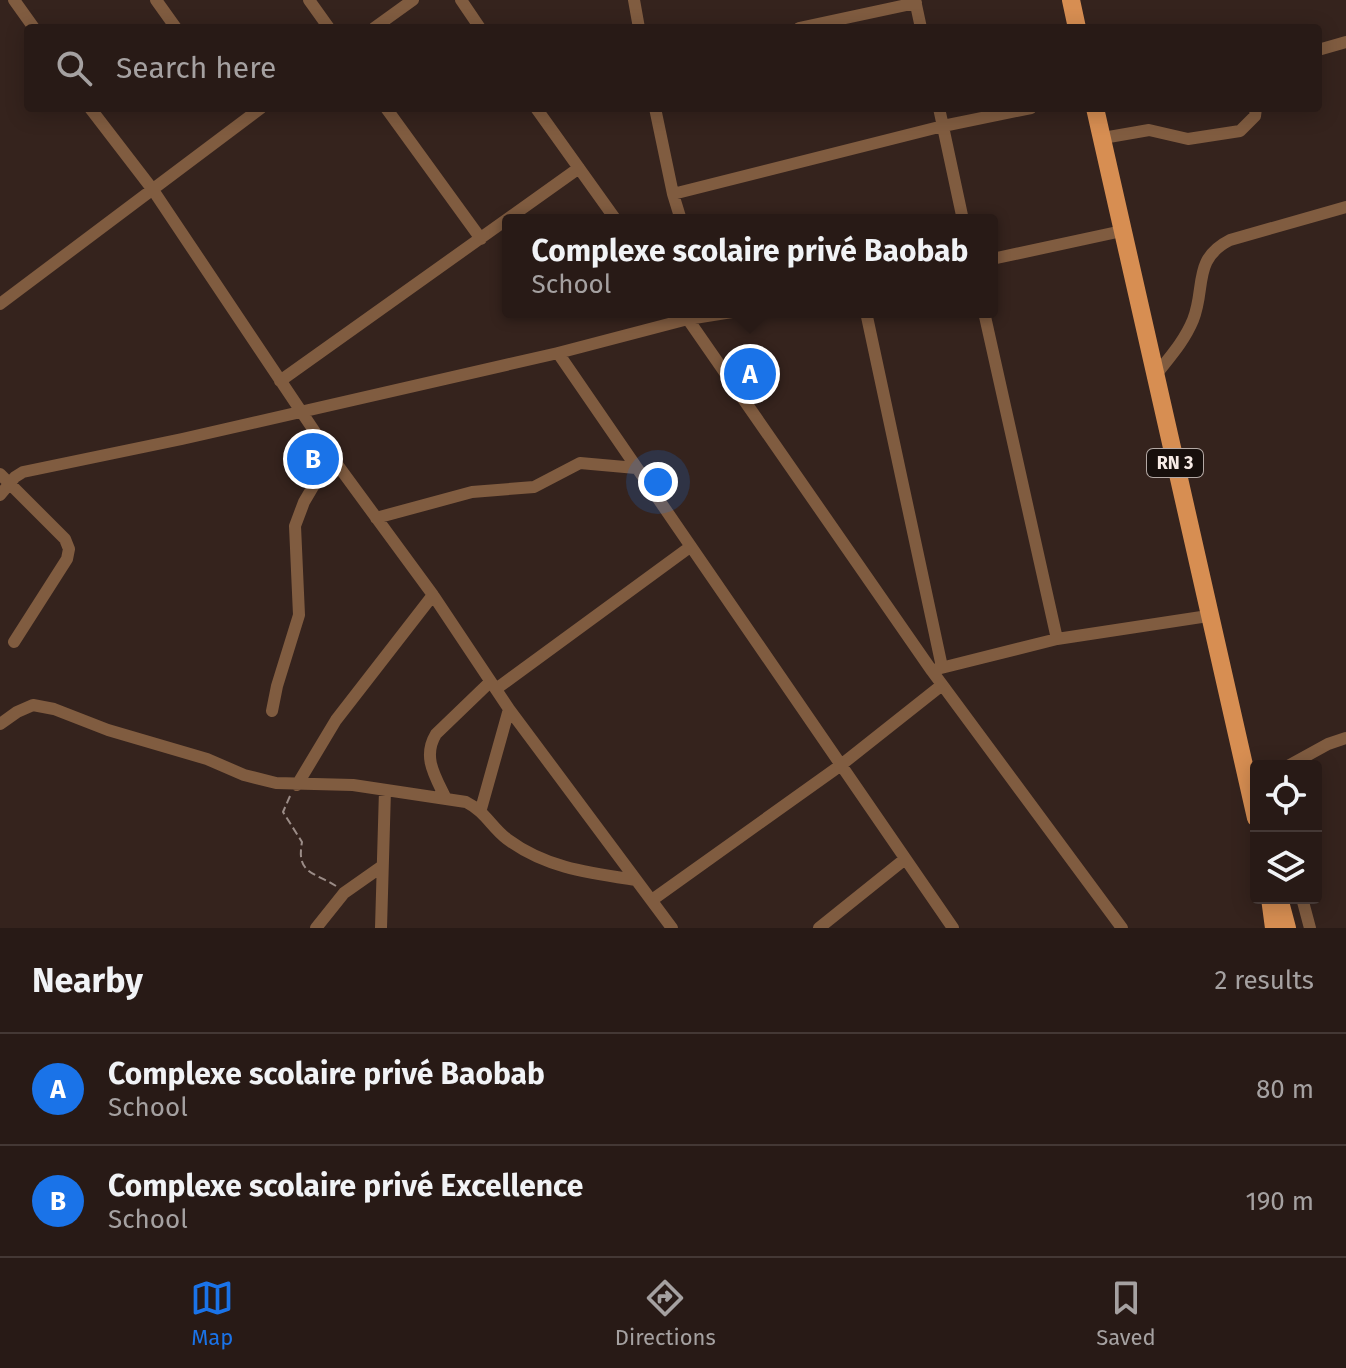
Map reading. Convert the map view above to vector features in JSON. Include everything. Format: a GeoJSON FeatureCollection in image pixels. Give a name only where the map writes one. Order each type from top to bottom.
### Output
{"type":"FeatureCollection","features":[{"type":"Feature","properties":{"kind":"main road"},"geometry":{"type":"LineString","coordinates":[[1071,0],[1076,24]]}},
{"type":"Feature","properties":{"kind":"main road","name":"RN 3"},"geometry":{"type":"LineString","coordinates":[[1096,112],[1208,616],[1250,774]]}},
{"type":"Feature","properties":{"kind":"main road"},"geometry":{"type":"LineString","coordinates":[[1271,904],[1274,928]]}},
{"type":"Feature","properties":{"kind":"main road"},"geometry":{"type":"LineString","coordinates":[[1281,904],[1287,928]]}},
{"type":"Feature","properties":{"kind":"street"},"geometry":{"type":"LineString","coordinates":[[14,0],[31,24]]}},
{"type":"Feature","properties":{"kind":"street"},"geometry":{"type":"LineString","coordinates":[[156,0],[173,24]]}},
{"type":"Feature","properties":{"kind":"street"},"geometry":{"type":"LineString","coordinates":[[309,0],[326,24]]}},
{"type":"Feature","properties":{"kind":"street"},"geometry":{"type":"LineString","coordinates":[[380,24],[413,0]]}},
{"type":"Feature","properties":{"kind":"street"},"geometry":{"type":"LineString","coordinates":[[461,0],[477,24]]}},
{"type":"Feature","properties":{"kind":"street"},"geometry":{"type":"LineString","coordinates":[[634,0],[638,24]]}},
{"type":"Feature","properties":{"kind":"street"},"geometry":{"type":"LineString","coordinates":[[817,24],[915,2],[920,24]]}},
{"type":"Feature","properties":{"kind":"street"},"geometry":{"type":"LineString","coordinates":[[1322,49],[1346,42]]}},
{"type":"Feature","properties":{"kind":"street"},"geometry":{"type":"LineString","coordinates":[[93,112],[153,190],[331,456],[433,595],[509,709],[672,928]]}},
{"type":"Feature","properties":{"kind":"street"},"geometry":{"type":"LineString","coordinates":[[238,112],[244,120]]}},
{"type":"Feature","properties":{"kind":"street"},"geometry":{"type":"LineString","coordinates":[[0,304],[255,112]]}},
{"type":"Feature","properties":{"kind":"street"},"geometry":{"type":"LineString","coordinates":[[389,112],[481,239]]}},
{"type":"Feature","properties":{"kind":"street"},"geometry":{"type":"LineString","coordinates":[[539,112],[612,214]]}},
{"type":"Feature","properties":{"kind":"street"},"geometry":{"type":"LineString","coordinates":[[656,112],[679,214]]}},
{"type":"Feature","properties":{"kind":"street"},"geometry":{"type":"LineString","coordinates":[[940,112],[962,214]]}},
{"type":"Feature","properties":{"kind":"street"},"geometry":{"type":"LineString","coordinates":[[673,194],[943,126],[1011,112]]}},
{"type":"Feature","properties":{"kind":"street"},"geometry":{"type":"LineString","coordinates":[[1103,138],[1149,130],[1188,139],[1240,131],[1248,126],[1254,112]]}},
{"type":"Feature","properties":{"kind":"street"},"geometry":{"type":"LineString","coordinates":[[516,214],[579,168]]}},
{"type":"Feature","properties":{"kind":"street"},"geometry":{"type":"LineString","coordinates":[[1154,377],[1185,338],[1194,317],[1207,258],[1218,246],[1346,207]]}},
{"type":"Feature","properties":{"kind":"street"},"geometry":{"type":"LineString","coordinates":[[280,381],[502,224]]}},
{"type":"Feature","properties":{"kind":"street"},"geometry":{"type":"LineString","coordinates":[[998,258],[1122,231]]}},
{"type":"Feature","properties":{"kind":"street"},"geometry":{"type":"LineString","coordinates":[[4,479],[23,472],[558,353],[676,318]]}},
{"type":"Feature","properties":{"kind":"street"},"geometry":{"type":"LineString","coordinates":[[688,318],[937,669]]}},
{"type":"Feature","properties":{"kind":"street"},"geometry":{"type":"LineString","coordinates":[[867,318],[942,685],[1122,928]]}},
{"type":"Feature","properties":{"kind":"street"},"geometry":{"type":"LineString","coordinates":[[985,318],[1057,639]]}},
{"type":"Feature","properties":{"kind":"street"},"geometry":{"type":"LineString","coordinates":[[558,353],[953,928]]}},
{"type":"Feature","properties":{"kind":"street"},"geometry":{"type":"LineString","coordinates":[[272,711],[299,615],[295,526],[304,502],[331,456]]}},
{"type":"Feature","properties":{"kind":"street"},"geometry":{"type":"LineString","coordinates":[[376,518],[472,492],[534,487],[580,463],[636,468]]}},
{"type":"Feature","properties":{"kind":"street"},"geometry":{"type":"LineString","coordinates":[[0,495],[4,479]]}},
{"type":"Feature","properties":{"kind":"street"},"geometry":{"type":"LineString","coordinates":[[4,479],[65,539],[69,549],[67,559],[14,642]]}},
{"type":"Feature","properties":{"kind":"street"},"geometry":{"type":"LineString","coordinates":[[446,799],[428,756],[436,734],[493,686],[690,547]]}},
{"type":"Feature","properties":{"kind":"street"},"geometry":{"type":"LineString","coordinates":[[297,785],[336,720],[433,595]]}},
{"type":"Feature","properties":{"kind":"street"},"geometry":{"type":"LineString","coordinates":[[937,669],[1057,639],[1208,616]]}},
{"type":"Feature","properties":{"kind":"street"},"geometry":{"type":"LineString","coordinates":[[652,900],[841,765],[942,685]]}},
{"type":"Feature","properties":{"kind":"street"},"geometry":{"type":"LineString","coordinates":[[0,724],[33,705],[54,709],[108,730],[276,783],[353,785],[466,802],[481,809],[504,837],[530,854],[559,867],[636,880]]}},
{"type":"Feature","properties":{"kind":"street"},"geometry":{"type":"LineString","coordinates":[[481,809],[509,709]]}},
{"type":"Feature","properties":{"kind":"street"},"geometry":{"type":"LineString","coordinates":[[1299,760],[1346,738]]}},
{"type":"Feature","properties":{"kind":"street"},"geometry":{"type":"LineString","coordinates":[[381,928],[385,790]]}},
{"type":"Feature","properties":{"kind":"street"},"geometry":{"type":"LineString","coordinates":[[819,928],[905,859]]}},
{"type":"Feature","properties":{"kind":"street"},"geometry":{"type":"LineString","coordinates":[[316,928],[344,893],[381,867]]}},
{"type":"Feature","properties":{"kind":"street"},"geometry":{"type":"LineString","coordinates":[[1304,904],[1310,928]]}},
{"type":"Feature","properties":{"kind":"path"},"geometry":{"type":"LineString","coordinates":[[297,785],[283,812],[302,842],[302,864],[344,893]]}},
{"type":"Feature","properties":{"kind":"place","name":"Complexe scolaire privé Baobab"},"geometry":{"type":"Point","coordinates":[750,374]}},
{"type":"Feature","properties":{"kind":"place","name":"Complexe scolaire privé Excellence"},"geometry":{"type":"Point","coordinates":[313,459]}}]}
